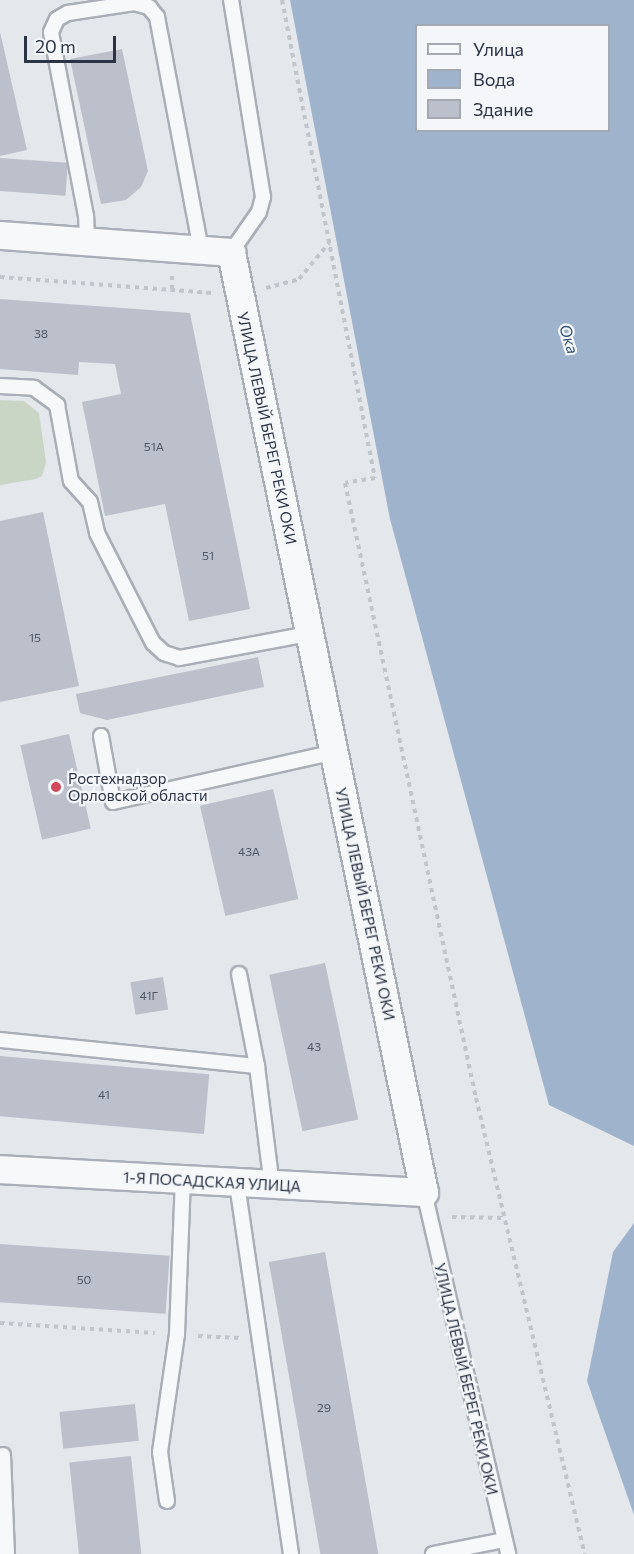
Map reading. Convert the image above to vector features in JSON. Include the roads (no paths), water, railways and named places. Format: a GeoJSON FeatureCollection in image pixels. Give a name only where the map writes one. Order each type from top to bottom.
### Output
{"type":"FeatureCollection","features":[{"type":"Feature","properties":{"kind":"street"},"geometry":{"type":"LineString","coordinates":[[0,235],[231,252]]}},
{"type":"Feature","properties":{"kind":"street","name":"УЛИЦА ЛЕВЫЙ БЕРЕГ РЕКИ ОКИ"},"geometry":{"type":"LineString","coordinates":[[231,252],[426,1205]]}},
{"type":"Feature","properties":{"kind":"street","name":"1-Я ПОСАДСКАЯ УЛИЦА"},"geometry":{"type":"LineString","coordinates":[[0,1169],[272,1186],[426,1205]]}},
{"type":"Feature","properties":{"kind":"lane"},"geometry":{"type":"LineString","coordinates":[[231,0],[263,197],[259,213],[231,252]]}},
{"type":"Feature","properties":{"kind":"lane"},"geometry":{"type":"LineString","coordinates":[[87,241],[87,216],[51,32],[57,19],[68,14],[134,3],[149,7],[157,17],[201,249]]}},
{"type":"Feature","properties":{"kind":"lane"},"geometry":{"type":"LineString","coordinates":[[0,386],[33,388],[57,405],[71,481],[90,502],[97,533],[153,643],[164,653],[179,658],[309,634]]}},
{"type":"Feature","properties":{"kind":"lane"},"geometry":{"type":"LineString","coordinates":[[101,736],[113,802],[334,752]]}},
{"type":"Feature","properties":{"kind":"lane"},"geometry":{"type":"LineString","coordinates":[[239,974],[257,1066],[272,1186]]}},
{"type":"Feature","properties":{"kind":"lane"},"geometry":{"type":"LineString","coordinates":[[0,1040],[257,1066]]}},
{"type":"Feature","properties":{"kind":"lane"},"geometry":{"type":"LineString","coordinates":[[167,1501],[160,1452],[177,1334],[183,1180]]}},
{"type":"Feature","properties":{"kind":"lane"},"geometry":{"type":"LineString","coordinates":[[237,1184],[291,1554]]}},
{"type":"Feature","properties":{"kind":"lane","name":"УЛИЦА ЛЕВЫЙ БЕРЕГ РЕКИ ОКИ"},"geometry":{"type":"LineString","coordinates":[[426,1205],[508,1554]]}},
{"type":"Feature","properties":{"kind":"lane"},"geometry":{"type":"LineString","coordinates":[[3,1455],[6,1554]]}},
{"type":"Feature","properties":{"kind":"lane"},"geometry":{"type":"LineString","coordinates":[[433,1554],[504,1540]]}},
{"type":"Feature","properties":{"kind":"water","name":"Ока"},"geometry":{"type":"Polygon","coordinates":[[[290,0],[634,0],[634,1146],[549,1105],[390,519],[290,0]]]}},
{"type":"Feature","properties":{"kind":"water"},"geometry":{"type":"Polygon","coordinates":[[[634,1223],[634,1515],[587,1381],[613,1252],[634,1223]]]}},
{"type":"Feature","properties":{"kind":"place","name":"Ростехнадзор Орловской области"},"geometry":{"type":"Point","coordinates":[56,787]}}]}
